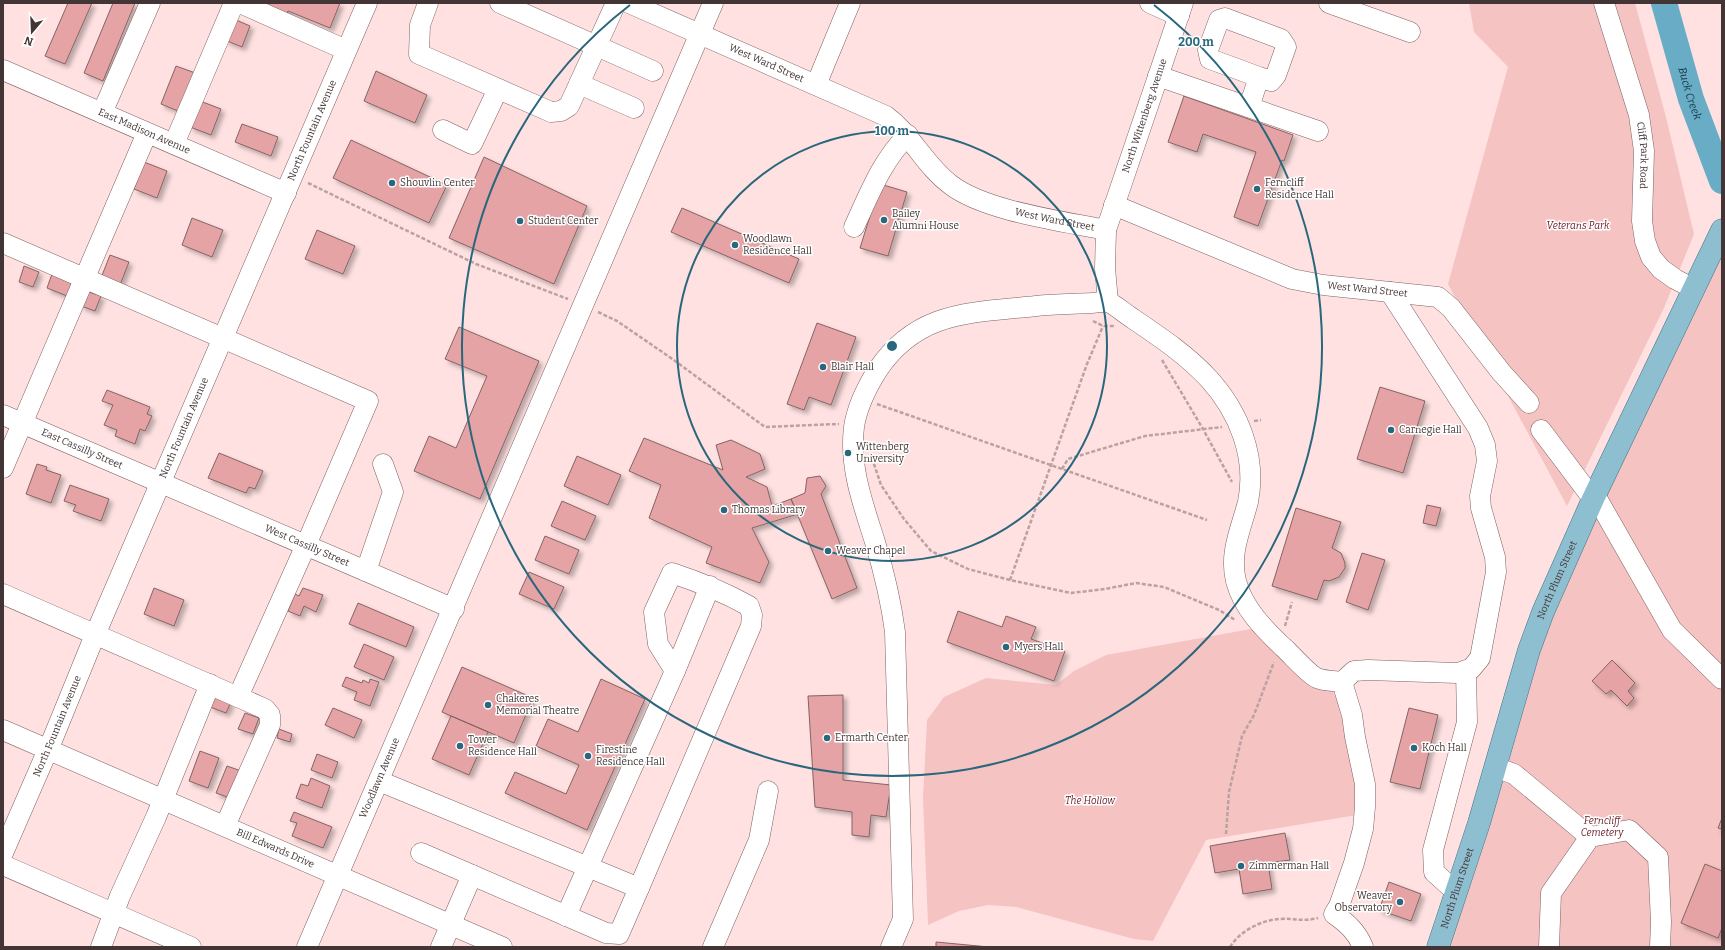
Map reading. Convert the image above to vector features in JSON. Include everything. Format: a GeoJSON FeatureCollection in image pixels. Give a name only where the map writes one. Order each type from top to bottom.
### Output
{"type":"FeatureCollection","features":[{"type":"Feature","properties":{"kind":"main road","name":"North Plum Street"},"geometry":{"type":"LineString","coordinates":[[1438,947],[1495,767],[1529,650],[1543,612],[1594,497],[1722,230]]}},
{"type":"Feature","properties":{"kind":"street"},"geometry":{"type":"LineString","coordinates":[[102,113],[150,3]]}},
{"type":"Feature","properties":{"kind":"street"},"geometry":{"type":"LineString","coordinates":[[174,144],[234,3]]}},
{"type":"Feature","properties":{"kind":"street"},"geometry":{"type":"LineString","coordinates":[[240,3],[346,50]]}},
{"type":"Feature","properties":{"kind":"street","name":"North Fountain Avenue"},"geometry":{"type":"LineString","coordinates":[[3,853],[48,750],[95,635],[367,3]]}},
{"type":"Feature","properties":{"kind":"street"},"geometry":{"type":"LineString","coordinates":[[428,3],[420,25],[419,54],[551,112],[561,112],[569,106],[616,3]]}},
{"type":"Feature","properties":{"kind":"street"},"geometry":{"type":"LineString","coordinates":[[500,3],[653,70]]}},
{"type":"Feature","properties":{"kind":"street","name":"West Ward Street"},"geometry":{"type":"LineString","coordinates":[[629,3],[886,116],[900,126],[934,170],[950,185],[985,202],[1025,213],[1106,230],[1114,205],[1292,279],[1323,285],[1438,297],[1451,308],[1501,372],[1529,403]]}},
{"type":"Feature","properties":{"kind":"street"},"geometry":{"type":"LineString","coordinates":[[699,34],[713,3]]}},
{"type":"Feature","properties":{"kind":"street"},"geometry":{"type":"LineString","coordinates":[[816,85],[850,3]]}},
{"type":"Feature","properties":{"kind":"street"},"geometry":{"type":"LineString","coordinates":[[1150,3],[1181,9]]}},
{"type":"Feature","properties":{"kind":"street"},"geometry":{"type":"LineString","coordinates":[[1329,3],[1410,32]]}},
{"type":"Feature","properties":{"kind":"street","name":"Cliff Park Road"},"geometry":{"type":"LineString","coordinates":[[1604,3],[1639,115],[1644,151],[1642,221],[1645,241],[1651,256],[1661,269],[1674,279],[1694,289]]}},
{"type":"Feature","properties":{"kind":"street","name":"North Wittenberg Avenue"},"geometry":{"type":"LineString","coordinates":[[1114,205],[1181,9]]}},
{"type":"Feature","properties":{"kind":"street","name":"Woodlawn Avenue"},"geometry":{"type":"LineString","coordinates":[[307,947],[454,609],[699,34]]}},
{"type":"Feature","properties":{"kind":"street","name":"East Madison Avenue"},"geometry":{"type":"LineString","coordinates":[[3,70],[286,193]]}},
{"type":"Feature","properties":{"kind":"street"},"geometry":{"type":"LineString","coordinates":[[1158,76],[1318,131]]}},
{"type":"Feature","properties":{"kind":"street"},"geometry":{"type":"LineString","coordinates":[[1249,107],[1259,78]]}},
{"type":"Feature","properties":{"kind":"street"},"geometry":{"type":"LineString","coordinates":[[579,84],[634,108]]}},
{"type":"Feature","properties":{"kind":"street"},"geometry":{"type":"LineString","coordinates":[[443,130],[472,144],[498,89]]}},
{"type":"Feature","properties":{"kind":"street"},"geometry":{"type":"LineString","coordinates":[[3,468],[147,132]]}},
{"type":"Feature","properties":{"kind":"street"},"geometry":{"type":"LineString","coordinates":[[854,227],[886,161],[896,146],[908,135]]}},
{"type":"Feature","properties":{"kind":"street"},"geometry":{"type":"LineString","coordinates":[[1106,230],[1105,268],[1108,302]]}},
{"type":"Feature","properties":{"kind":"street"},"geometry":{"type":"LineString","coordinates":[[3,243],[368,401],[306,545],[238,696]]}},
{"type":"Feature","properties":{"kind":"street"},"geometry":{"type":"LineString","coordinates":[[1342,682],[1354,671],[1368,670],[1457,673],[1476,665],[1480,658],[1496,572],[1495,556],[1481,508],[1480,496],[1487,461],[1485,445],[1478,428],[1390,292]]}},
{"type":"Feature","properties":{"kind":"street"},"geometry":{"type":"LineString","coordinates":[[891,947],[903,919],[895,632],[890,599],[861,499],[854,466],[852,444],[855,423],[863,398],[879,368],[896,348],[915,332],[930,323],[948,317],[974,312],[1108,302],[1185,357],[1209,378],[1226,399],[1239,424],[1245,441],[1249,462],[1250,483],[1246,507],[1236,542],[1234,561],[1236,580],[1240,594],[1250,612],[1279,643],[1316,678],[1342,682]]}},
{"type":"Feature","properties":{"kind":"street","name":"East Cassilly Street"},"geometry":{"type":"LineString","coordinates":[[3,415],[161,483]]}},
{"type":"Feature","properties":{"kind":"street"},"geometry":{"type":"LineString","coordinates":[[1541,430],[1594,497],[1672,630],[1722,678]]}},
{"type":"Feature","properties":{"kind":"street"},"geometry":{"type":"LineString","coordinates":[[366,571],[393,492],[383,464]]}},
{"type":"Feature","properties":{"kind":"street","name":"West Cassilly Street"},"geometry":{"type":"LineString","coordinates":[[161,483],[454,609]]}},
{"type":"Feature","properties":{"kind":"street"},"geometry":{"type":"LineString","coordinates":[[421,853],[606,933],[619,934],[750,626],[752,615],[749,606],[710,586],[672,573],[654,612],[658,644],[672,666]]}},
{"type":"Feature","properties":{"kind":"street"},"geometry":{"type":"LineString","coordinates":[[566,916],[672,666],[710,586]]}},
{"type":"Feature","properties":{"kind":"street"},"geometry":{"type":"LineString","coordinates":[[3,594],[265,709],[270,715],[271,721],[225,826]]}},
{"type":"Feature","properties":{"kind":"street"},"geometry":{"type":"LineString","coordinates":[[1456,892],[1434,872],[1434,850],[1467,722],[1466,670]]}},
{"type":"Feature","properties":{"kind":"street"},"geometry":{"type":"LineString","coordinates":[[1342,682],[1352,715],[1365,784],[1365,807],[1363,829],[1354,863],[1339,906],[1334,914],[1356,933],[1363,947]]}},
{"type":"Feature","properties":{"kind":"street"},"geometry":{"type":"LineString","coordinates":[[101,947],[120,896],[163,800],[210,684]]}},
{"type":"Feature","properties":{"kind":"street","name":"Bill Edwards Drive"},"geometry":{"type":"LineString","coordinates":[[3,730],[502,947]]}},
{"type":"Feature","properties":{"kind":"street"},"geometry":{"type":"LineString","coordinates":[[1495,767],[1514,774],[1590,837]]}},
{"type":"Feature","properties":{"kind":"street"},"geometry":{"type":"LineString","coordinates":[[379,780],[639,888]]}},
{"type":"Feature","properties":{"kind":"street"},"geometry":{"type":"LineString","coordinates":[[713,947],[759,840],[768,791]]}},
{"type":"Feature","properties":{"kind":"street"},"geometry":{"type":"LineString","coordinates":[[1549,947],[1551,893],[1590,837],[1630,830],[1658,857],[1661,922],[1660,947]]}},
{"type":"Feature","properties":{"kind":"street"},"geometry":{"type":"LineString","coordinates":[[3,865],[191,947]]}},
{"type":"Feature","properties":{"kind":"street"},"geometry":{"type":"LineString","coordinates":[[441,947],[472,875]]}},
{"type":"Feature","properties":{"kind":"path"},"geometry":{"type":"LineString","coordinates":[[1010,580],[1086,364],[1102,326]]}},
{"type":"Feature","properties":{"kind":"path"},"geometry":{"type":"LineString","coordinates":[[1161,360],[1204,430],[1246,507]]}},
{"type":"Feature","properties":{"kind":"path"},"geometry":{"type":"LineString","coordinates":[[863,398],[1207,520]]}},
{"type":"Feature","properties":{"kind":"path"},"geometry":{"type":"LineString","coordinates":[[1062,469],[1068,458],[1145,436],[1204,430],[1261,420]]}},
{"type":"Feature","properties":{"kind":"path"},"geometry":{"type":"LineString","coordinates":[[871,455],[881,485],[904,519],[931,551],[968,569],[1010,580],[1071,592],[1106,589],[1136,583],[1164,587],[1219,610],[1239,622]]}},
{"type":"Feature","properties":{"kind":"path"},"geometry":{"type":"LineString","coordinates":[[1226,834],[1229,792],[1242,736],[1254,715],[1277,654],[1292,602]]}},
{"type":"Feature","properties":{"kind":"path"},"geometry":{"type":"LineString","coordinates":[[1230,947],[1237,937],[1258,924],[1280,919],[1307,921],[1334,914]]}},
{"type":"Feature","properties":{"kind":"green space","name":"Veterans Park"},"geometry":{"type":"Polygon","coordinates":[[[1469,3],[1635,3],[1666,117],[1694,234],[1664,308],[1567,506],[1448,284],[1508,67],[1474,32],[1469,3]]]}},
{"type":"Feature","properties":{"kind":"green space","name":"Ferncliff Cemetery"},"geometry":{"type":"Polygon","coordinates":[[[1722,230],[1722,947],[1438,947],[1529,650],[1722,230]]]}},
{"type":"Feature","properties":{"kind":"green space","name":"The Hollow"},"geometry":{"type":"Polygon","coordinates":[[[1268,626],[1321,670],[1350,723],[1363,777],[1357,815],[1206,840],[1153,941],[1134,939],[1016,907],[988,905],[959,911],[928,925],[923,798],[927,720],[944,697],[986,678],[1056,685],[1074,671],[1106,655],[1268,626]]]}},
{"type":"Feature","properties":{"kind":"building"},"geometry":{"type":"Polygon","coordinates":[[[68,3],[92,3],[65,64],[45,56],[68,3]]]}},
{"type":"Feature","properties":{"kind":"building"},"geometry":{"type":"Polygon","coordinates":[[[113,3],[135,3],[103,81],[84,73],[113,3]]]}},
{"type":"Feature","properties":{"kind":"building"},"geometry":{"type":"Polygon","coordinates":[[[245,3],[340,3],[330,28],[288,11],[287,13],[245,3]]]}},
{"type":"Feature","properties":{"kind":"building"},"geometry":{"type":"Polygon","coordinates":[[[234,19],[250,26],[242,47],[225,40],[234,19]]]}},
{"type":"Feature","properties":{"kind":"building"},"geometry":{"type":"Polygon","coordinates":[[[176,66],[198,74],[183,113],[161,104],[176,66]]]}},
{"type":"Feature","properties":{"kind":"building"},"geometry":{"type":"Polygon","coordinates":[[[376,71],[427,95],[415,123],[364,101],[376,71]]]}},
{"type":"Feature","properties":{"kind":"building","name":"Ferncliff Residence Hall"},"geometry":{"type":"Polygon","coordinates":[[[1184,96],[1293,135],[1284,161],[1282,160],[1258,226],[1234,217],[1256,152],[1203,134],[1197,152],[1168,142],[1184,96]]]}},
{"type":"Feature","properties":{"kind":"building"},"geometry":{"type":"Polygon","coordinates":[[[200,101],[221,109],[211,135],[190,127],[200,101]]]}},
{"type":"Feature","properties":{"kind":"building"},"geometry":{"type":"Polygon","coordinates":[[[242,124],[278,137],[271,156],[235,142],[242,124]]]}},
{"type":"Feature","properties":{"kind":"building"},"geometry":{"type":"Polygon","coordinates":[[[351,140],[447,185],[429,223],[333,178],[351,140]]]}},
{"type":"Feature","properties":{"kind":"building"},"geometry":{"type":"Polygon","coordinates":[[[484,157],[587,206],[554,284],[449,238],[484,157]]]}},
{"type":"Feature","properties":{"kind":"building"},"geometry":{"type":"Polygon","coordinates":[[[144,162],[167,171],[157,198],[134,189],[144,162]]]}},
{"type":"Feature","properties":{"kind":"building","name":"Bailey Alumni House"},"geometry":{"type":"Polygon","coordinates":[[[880,184],[907,192],[888,256],[860,248],[880,184]]]}},
{"type":"Feature","properties":{"kind":"building","name":"Woodlawn Residence Hall"},"geometry":{"type":"Polygon","coordinates":[[[682,208],[799,259],[789,283],[671,232],[682,208]]]}},
{"type":"Feature","properties":{"kind":"building"},"geometry":{"type":"Polygon","coordinates":[[[192,218],[223,230],[212,257],[182,245],[192,218]]]}},
{"type":"Feature","properties":{"kind":"building"},"geometry":{"type":"Polygon","coordinates":[[[317,230],[355,246],[343,274],[305,259],[317,230]]]}},
{"type":"Feature","properties":{"kind":"building"},"geometry":{"type":"Polygon","coordinates":[[[110,255],[129,262],[120,285],[101,278],[110,255]]]}},
{"type":"Feature","properties":{"kind":"building"},"geometry":{"type":"Polygon","coordinates":[[[24,266],[39,272],[33,287],[19,282],[24,266]]]}},
{"type":"Feature","properties":{"kind":"building"},"geometry":{"type":"Polygon","coordinates":[[[52,274],[73,282],[67,296],[47,288],[52,274]]]}},
{"type":"Feature","properties":{"kind":"building"},"geometry":{"type":"Polygon","coordinates":[[[86,291],[101,296],[95,311],[81,306],[86,291]]]}},
{"type":"Feature","properties":{"kind":"building","name":"Blair Hall"},"geometry":{"type":"Polygon","coordinates":[[[817,323],[856,337],[831,405],[809,397],[804,410],[787,404],[817,323]]]}},
{"type":"Feature","properties":{"kind":"building"},"geometry":{"type":"Polygon","coordinates":[[[459,327],[539,361],[480,499],[414,471],[429,436],[456,448],[487,376],[445,359],[459,327]]]}},
{"type":"Feature","properties":{"kind":"building","name":"Carnegie Hall"},"geometry":{"type":"Polygon","coordinates":[[[1380,387],[1425,401],[1403,473],[1357,459],[1380,387]]]}},
{"type":"Feature","properties":{"kind":"building"},"geometry":{"type":"Polygon","coordinates":[[[107,390],[150,407],[147,414],[152,416],[145,431],[140,429],[135,444],[115,436],[117,430],[104,425],[113,405],[102,401],[107,390]]]}},
{"type":"Feature","properties":{"kind":"building","name":"Thomas Library"},"geometry":{"type":"Polygon","coordinates":[[[644,438],[723,470],[716,445],[731,440],[760,454],[765,469],[746,477],[767,487],[772,506],[791,499],[798,514],[752,528],[769,562],[760,583],[706,563],[712,547],[649,518],[661,485],[629,471],[644,438]]]}},
{"type":"Feature","properties":{"kind":"building"},"geometry":{"type":"Polygon","coordinates":[[[219,453],[263,471],[255,489],[249,487],[246,493],[208,478],[219,453]]]}},
{"type":"Feature","properties":{"kind":"building"},"geometry":{"type":"Polygon","coordinates":[[[577,456],[621,475],[608,505],[564,486],[577,456]]]}},
{"type":"Feature","properties":{"kind":"building"},"geometry":{"type":"Polygon","coordinates":[[[37,464],[47,467],[46,470],[61,475],[51,503],[26,494],[37,464]]]}},
{"type":"Feature","properties":{"kind":"building","name":"Weaver Chapel"},"geometry":{"type":"Polygon","coordinates":[[[820,476],[826,486],[821,494],[857,588],[832,599],[791,499],[805,493],[807,478],[820,476]]]}},
{"type":"Feature","properties":{"kind":"building"},"geometry":{"type":"Polygon","coordinates":[[[70,485],[109,499],[101,521],[73,511],[76,505],[64,501],[70,485]]]}},
{"type":"Feature","properties":{"kind":"building"},"geometry":{"type":"Polygon","coordinates":[[[562,501],[596,516],[585,540],[551,526],[562,501]]]}},
{"type":"Feature","properties":{"kind":"building"},"geometry":{"type":"Polygon","coordinates":[[[1427,505],[1441,508],[1436,526],[1423,523],[1427,505]]]}},
{"type":"Feature","properties":{"kind":"building"},"geometry":{"type":"Polygon","coordinates":[[[1296,508],[1341,522],[1332,548],[1341,553],[1345,563],[1345,568],[1339,577],[1329,581],[1324,580],[1317,600],[1272,586],[1296,508]]]}},
{"type":"Feature","properties":{"kind":"building"},"geometry":{"type":"Polygon","coordinates":[[[545,536],[579,550],[569,574],[535,560],[545,536]]]}},
{"type":"Feature","properties":{"kind":"building"},"geometry":{"type":"Polygon","coordinates":[[[1362,553],[1385,560],[1368,610],[1346,602],[1362,553]]]}},
{"type":"Feature","properties":{"kind":"building"},"geometry":{"type":"Polygon","coordinates":[[[529,572],[564,587],[554,609],[519,594],[529,572]]]}},
{"type":"Feature","properties":{"kind":"building"},"geometry":{"type":"Polygon","coordinates":[[[154,588],[184,600],[174,626],[144,614],[154,588]]]}},
{"type":"Feature","properties":{"kind":"building"},"geometry":{"type":"Polygon","coordinates":[[[303,588],[323,595],[316,612],[304,606],[300,616],[288,611],[295,594],[299,596],[303,588]]]}},
{"type":"Feature","properties":{"kind":"building"},"geometry":{"type":"Polygon","coordinates":[[[358,603],[414,627],[406,647],[349,624],[358,603]]]}},
{"type":"Feature","properties":{"kind":"building","name":"Myers Hall"},"geometry":{"type":"Polygon","coordinates":[[[958,611],[1002,627],[1006,616],[1036,627],[1031,639],[1065,651],[1054,681],[947,642],[958,611]]]}},
{"type":"Feature","properties":{"kind":"building"},"geometry":{"type":"Polygon","coordinates":[[[364,644],[394,657],[384,680],[354,667],[364,644]]]}},
{"type":"Feature","properties":{"kind":"building"},"geometry":{"type":"Polygon","coordinates":[[[1612,660],[1635,683],[1628,691],[1634,698],[1627,706],[1611,690],[1606,694],[1592,681],[1612,660]]]}},
{"type":"Feature","properties":{"kind":"building","name":"Chakeres Memorial Theatre"},"geometry":{"type":"Polygon","coordinates":[[[462,667],[533,698],[514,743],[442,712],[462,667]]]}},
{"type":"Feature","properties":{"kind":"building"},"geometry":{"type":"Polygon","coordinates":[[[346,677],[362,683],[363,680],[369,683],[370,679],[379,682],[370,706],[354,700],[357,692],[342,686],[346,677]]]}},
{"type":"Feature","properties":{"kind":"building","name":"Firestine Residence Hall"},"geometry":{"type":"Polygon","coordinates":[[[601,679],[645,699],[587,830],[505,793],[515,772],[566,794],[579,765],[536,746],[548,719],[578,732],[601,679]]]}},
{"type":"Feature","properties":{"kind":"building","name":"Ermarth Center"},"geometry":{"type":"Polygon","coordinates":[[[843,695],[843,780],[891,785],[886,817],[871,815],[869,837],[852,835],[852,812],[815,807],[808,696],[843,695]]]}},
{"type":"Feature","properties":{"kind":"building"},"geometry":{"type":"Polygon","coordinates":[[[214,696],[231,702],[226,713],[210,707],[214,696]]]}},
{"type":"Feature","properties":{"kind":"building"},"geometry":{"type":"Polygon","coordinates":[[[333,708],[362,720],[354,738],[325,725],[333,708]]]}},
{"type":"Feature","properties":{"kind":"building","name":"Koch Hall"},"geometry":{"type":"Polygon","coordinates":[[[1409,708],[1438,715],[1420,789],[1390,782],[1409,708]]]}},
{"type":"Feature","properties":{"kind":"building"},"geometry":{"type":"Polygon","coordinates":[[[245,713],[259,718],[253,734],[238,729],[245,713]]]}},
{"type":"Feature","properties":{"kind":"building","name":"Tower Residence Hall"},"geometry":{"type":"Polygon","coordinates":[[[451,716],[488,732],[469,775],[432,759],[451,716]]]}},
{"type":"Feature","properties":{"kind":"building"},"geometry":{"type":"Polygon","coordinates":[[[279,729],[292,734],[290,742],[277,738],[279,729]]]}},
{"type":"Feature","properties":{"kind":"building"},"geometry":{"type":"Polygon","coordinates":[[[200,751],[219,758],[208,788],[189,781],[200,751]]]}},
{"type":"Feature","properties":{"kind":"building"},"geometry":{"type":"Polygon","coordinates":[[[317,754],[338,762],[332,778],[311,770],[317,754]]]}},
{"type":"Feature","properties":{"kind":"building"},"geometry":{"type":"Polygon","coordinates":[[[227,766],[244,772],[230,798],[216,793],[227,766]]]}},
{"type":"Feature","properties":{"kind":"building"},"geometry":{"type":"Polygon","coordinates":[[[311,778],[330,786],[322,808],[296,798],[301,784],[308,786],[311,778]]]}},
{"type":"Feature","properties":{"kind":"building"},"geometry":{"type":"Polygon","coordinates":[[[294,812],[332,827],[323,848],[292,836],[297,823],[290,821],[294,812]]]}},
{"type":"Feature","properties":{"kind":"building"},"geometry":{"type":"Polygon","coordinates":[[[1722,818],[1722,829],[1718,828],[1722,818]]]}},
{"type":"Feature","properties":{"kind":"building","name":"Zimmerman Hall"},"geometry":{"type":"Polygon","coordinates":[[[1285,833],[1290,860],[1268,863],[1272,889],[1243,894],[1239,869],[1215,873],[1210,846],[1285,833]]]}},
{"type":"Feature","properties":{"kind":"building"},"geometry":{"type":"Polygon","coordinates":[[[1705,864],[1722,871],[1722,928],[1718,938],[1681,923],[1705,864]]]}},
{"type":"Feature","properties":{"kind":"building","name":"Weaver Observatory"},"geometry":{"type":"Polygon","coordinates":[[[1389,882],[1421,894],[1411,921],[1379,910],[1389,882]]]}},
{"type":"Feature","properties":{"kind":"building"},"geometry":{"type":"Polygon","coordinates":[[[936,942],[989,947],[936,947],[936,942]]]}},
{"type":"Feature","properties":{"kind":"waterway","name":"Buck Creek"},"geometry":{"type":"LineString","coordinates":[[1664,3],[1691,99],[1722,181]]}},
{"type":"Feature","properties":{"kind":"place","name":"Shouvlin Center"},"geometry":{"type":"Point","coordinates":[392,183]}},
{"type":"Feature","properties":{"kind":"place","name":"Ferncliff Residence Hall"},"geometry":{"type":"Point","coordinates":[1257,189]}},
{"type":"Feature","properties":{"kind":"place","name":"Bailey Alumni House"},"geometry":{"type":"Point","coordinates":[884,220]}},
{"type":"Feature","properties":{"kind":"place","name":"Student Center"},"geometry":{"type":"Point","coordinates":[520,221]}},
{"type":"Feature","properties":{"kind":"place","name":"Woodlawn Residence Hall"},"geometry":{"type":"Point","coordinates":[735,245]}},
{"type":"Feature","properties":{"kind":"place","name":"Blair Hall"},"geometry":{"type":"Point","coordinates":[823,367]}},
{"type":"Feature","properties":{"kind":"place","name":"Carnegie Hall"},"geometry":{"type":"Point","coordinates":[1391,430]}},
{"type":"Feature","properties":{"kind":"place","name":"Wittenberg University"},"geometry":{"type":"Point","coordinates":[848,453]}},
{"type":"Feature","properties":{"kind":"place","name":"Thomas Library"},"geometry":{"type":"Point","coordinates":[724,510]}},
{"type":"Feature","properties":{"kind":"place","name":"Weaver Chapel"},"geometry":{"type":"Point","coordinates":[828,551]}},
{"type":"Feature","properties":{"kind":"place","name":"Myers Hall"},"geometry":{"type":"Point","coordinates":[1006,647]}},
{"type":"Feature","properties":{"kind":"place","name":"Chakeres Memorial Theatre"},"geometry":{"type":"Point","coordinates":[488,705]}},
{"type":"Feature","properties":{"kind":"place","name":"Ermarth Center"},"geometry":{"type":"Point","coordinates":[827,738]}},
{"type":"Feature","properties":{"kind":"place","name":"Tower Residence Hall"},"geometry":{"type":"Point","coordinates":[460,746]}},
{"type":"Feature","properties":{"kind":"place","name":"Koch Hall"},"geometry":{"type":"Point","coordinates":[1414,748]}},
{"type":"Feature","properties":{"kind":"place","name":"Firestine Residence Hall"},"geometry":{"type":"Point","coordinates":[588,756]}},
{"type":"Feature","properties":{"kind":"place","name":"Zimmerman Hall"},"geometry":{"type":"Point","coordinates":[1241,866]}},
{"type":"Feature","properties":{"kind":"place","name":"Weaver Observatory"},"geometry":{"type":"Point","coordinates":[1400,902]}}]}
